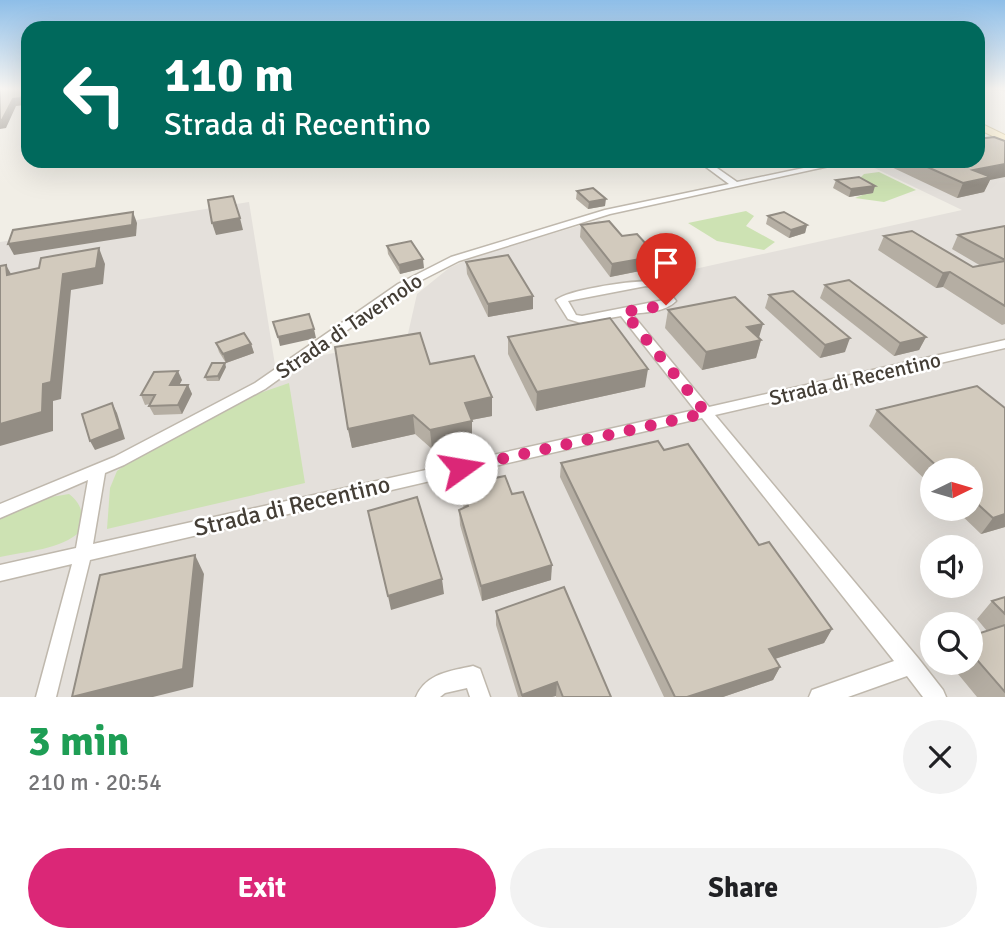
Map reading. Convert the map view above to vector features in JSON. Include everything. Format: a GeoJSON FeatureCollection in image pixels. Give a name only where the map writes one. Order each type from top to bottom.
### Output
{"type":"FeatureCollection","features":[{"type":"Feature","properties":{"kind":"street"},"geometry":{"type":"LineString","coordinates":[[985,129],[1005,141]]}},
{"type":"Feature","properties":{"kind":"street"},"geometry":{"type":"LineString","coordinates":[[992,143],[1005,141]]}},
{"type":"Feature","properties":{"kind":"street"},"geometry":{"type":"LineString","coordinates":[[712,168],[734,183]]}},
{"type":"Feature","properties":{"kind":"street","name":"Strada di Tavernolo"},"geometry":{"type":"LineString","coordinates":[[0,511],[98,470],[260,386],[402,286],[441,266],[608,212],[812,168]]}},
{"type":"Feature","properties":{"kind":"street"},"geometry":{"type":"LineString","coordinates":[[646,283],[657,284],[670,301],[666,305],[624,312],[581,320],[572,317],[562,300],[569,296],[646,283]]}},
{"type":"Feature","properties":{"kind":"street"},"geometry":{"type":"LineString","coordinates":[[624,312],[936,697]]}},
{"type":"Feature","properties":{"kind":"street","name":"Strada di Recentino"},"geometry":{"type":"LineString","coordinates":[[0,573],[1005,345]]}},
{"type":"Feature","properties":{"kind":"street"},"geometry":{"type":"LineString","coordinates":[[46,697],[83,554],[98,470]]}},
{"type":"Feature","properties":{"kind":"street"},"geometry":{"type":"LineString","coordinates":[[819,697],[911,665]]}},
{"type":"Feature","properties":{"kind":"street"},"geometry":{"type":"LineString","coordinates":[[426,697],[439,684],[473,676],[480,697]]}},
{"type":"Feature","properties":{"kind":"shaded area"},"geometry":{"type":"Polygon","coordinates":[[[1005,146],[1005,697],[0,697],[0,242],[249,202],[275,365],[407,338],[417,294],[449,268],[475,256],[599,220],[681,272],[962,210],[875,168],[985,168],[985,157],[1005,146]]]}},
{"type":"Feature","properties":{"kind":"green space"},"geometry":{"type":"Polygon","coordinates":[[[879,172],[916,190],[884,202],[855,198],[872,191],[859,179],[864,174],[879,172]]]}},
{"type":"Feature","properties":{"kind":"green space"},"geometry":{"type":"Polygon","coordinates":[[[746,211],[754,216],[746,226],[775,242],[764,250],[717,241],[688,223],[746,211]]]}},
{"type":"Feature","properties":{"kind":"green space"},"geometry":{"type":"Polygon","coordinates":[[[289,383],[305,483],[107,529],[110,488],[117,471],[136,457],[257,394],[289,383]]]}},
{"type":"Feature","properties":{"kind":"green space"},"geometry":{"type":"Polygon","coordinates":[[[69,494],[81,510],[81,531],[53,546],[0,557],[0,514],[51,497],[69,494]]]}},
{"type":"Feature","properties":{"kind":"building"},"geometry":{"type":"Polygon","coordinates":[[[994,137],[1005,141],[1005,164],[985,168],[985,138],[994,137]]]}},
{"type":"Feature","properties":{"kind":"building"},"geometry":{"type":"Polygon","coordinates":[[[930,168],[984,168],[973,170],[991,177],[963,183],[930,168]]]}},
{"type":"Feature","properties":{"kind":"building"},"geometry":{"type":"Polygon","coordinates":[[[859,177],[875,186],[851,189],[836,180],[859,177]]]}},
{"type":"Feature","properties":{"kind":"building"},"geometry":{"type":"Polygon","coordinates":[[[593,188],[606,199],[589,202],[577,191],[593,188]]]}},
{"type":"Feature","properties":{"kind":"building"},"geometry":{"type":"Polygon","coordinates":[[[233,196],[240,218],[212,223],[208,200],[233,196]]]}},
{"type":"Feature","properties":{"kind":"building"},"geometry":{"type":"Polygon","coordinates":[[[133,212],[132,225],[8,244],[13,230],[133,212]]]}},
{"type":"Feature","properties":{"kind":"building"},"geometry":{"type":"Polygon","coordinates":[[[784,212],[807,225],[791,230],[768,216],[784,212]]]}},
{"type":"Feature","properties":{"kind":"building"},"geometry":{"type":"Polygon","coordinates":[[[609,221],[622,236],[637,234],[657,256],[612,264],[581,225],[609,221]]]}},
{"type":"Feature","properties":{"kind":"building"},"geometry":{"type":"Polygon","coordinates":[[[1005,226],[1005,260],[958,235],[1005,226]]]}},
{"type":"Feature","properties":{"kind":"building"},"geometry":{"type":"Polygon","coordinates":[[[912,231],[973,267],[1005,261],[1005,306],[950,272],[943,273],[884,236],[912,231]]]}},
{"type":"Feature","properties":{"kind":"building"},"geometry":{"type":"Polygon","coordinates":[[[411,241],[423,259],[399,265],[387,246],[411,241]]]}},
{"type":"Feature","properties":{"kind":"building"},"geometry":{"type":"Polygon","coordinates":[[[99,248],[96,268],[63,274],[51,382],[43,384],[42,412],[0,424],[0,266],[6,265],[7,275],[39,268],[41,258],[99,248]]]}},
{"type":"Feature","properties":{"kind":"building"},"geometry":{"type":"Polygon","coordinates":[[[508,255],[533,296],[488,304],[466,262],[508,255]]]}},
{"type":"Feature","properties":{"kind":"building"},"geometry":{"type":"Polygon","coordinates":[[[849,280],[926,337],[900,343],[825,285],[849,280]]]}},
{"type":"Feature","properties":{"kind":"building"},"geometry":{"type":"Polygon","coordinates":[[[793,291],[850,338],[825,345],[769,295],[793,291]]]}},
{"type":"Feature","properties":{"kind":"building"},"geometry":{"type":"Polygon","coordinates":[[[735,297],[763,324],[747,327],[761,340],[706,352],[668,310],[735,297]]]}},
{"type":"Feature","properties":{"kind":"building"},"geometry":{"type":"Polygon","coordinates":[[[309,314],[314,329],[278,337],[273,322],[309,314]]]}},
{"type":"Feature","properties":{"kind":"building"},"geometry":{"type":"Polygon","coordinates":[[[610,318],[648,369],[537,392],[508,337],[610,318]]]}},
{"type":"Feature","properties":{"kind":"building"},"geometry":{"type":"Polygon","coordinates":[[[244,333],[251,344],[223,354],[216,343],[244,333]]]}},
{"type":"Feature","properties":{"kind":"building"},"geometry":{"type":"Polygon","coordinates":[[[420,333],[430,364],[474,356],[492,397],[465,403],[472,421],[430,430],[413,415],[348,429],[335,347],[420,333]]]}},
{"type":"Feature","properties":{"kind":"building"},"geometry":{"type":"Polygon","coordinates":[[[212,363],[225,363],[218,376],[205,377],[212,363]]]}},
{"type":"Feature","properties":{"kind":"building"},"geometry":{"type":"Polygon","coordinates":[[[178,371],[170,385],[188,385],[178,405],[149,406],[155,395],[141,395],[154,372],[178,371]]]}},
{"type":"Feature","properties":{"kind":"building"},"geometry":{"type":"Polygon","coordinates":[[[977,386],[1005,408],[1005,514],[993,518],[984,510],[984,458],[928,458],[877,410],[977,386]]]}},
{"type":"Feature","properties":{"kind":"building"},"geometry":{"type":"Polygon","coordinates":[[[112,403],[120,429],[90,441],[82,414],[112,403]]]}},
{"type":"Feature","properties":{"kind":"building"},"geometry":{"type":"Polygon","coordinates":[[[658,441],[664,450],[688,444],[759,545],[769,542],[832,629],[769,649],[780,667],[687,697],[675,697],[561,463],[658,441]]]}},
{"type":"Feature","properties":{"kind":"building"},"geometry":{"type":"Polygon","coordinates":[[[505,476],[512,494],[523,492],[552,565],[481,586],[459,510],[468,506],[460,485],[505,476]]]}},
{"type":"Feature","properties":{"kind":"building"},"geometry":{"type":"Polygon","coordinates":[[[417,497],[442,579],[388,596],[368,511],[417,497]]]}},
{"type":"Feature","properties":{"kind":"building"},"geometry":{"type":"Polygon","coordinates":[[[195,555],[183,669],[72,697],[100,575],[195,555]]]}},
{"type":"Feature","properties":{"kind":"building"},"geometry":{"type":"Polygon","coordinates":[[[564,587],[611,697],[563,697],[557,682],[522,695],[496,611],[564,587]]]}},
{"type":"Feature","properties":{"kind":"building"},"geometry":{"type":"Polygon","coordinates":[[[1005,597],[1005,614],[992,601],[1005,597]]]}},
{"type":"Feature","properties":{"kind":"building"},"geometry":{"type":"Polygon","coordinates":[[[1005,625],[1005,692],[983,667],[983,632],[1005,625]]]}},
{"type":"Feature","properties":{"kind":"route"},"geometry":{"type":"LineString","coordinates":[[461,468],[706,413],[624,312],[666,305]]}}]}
